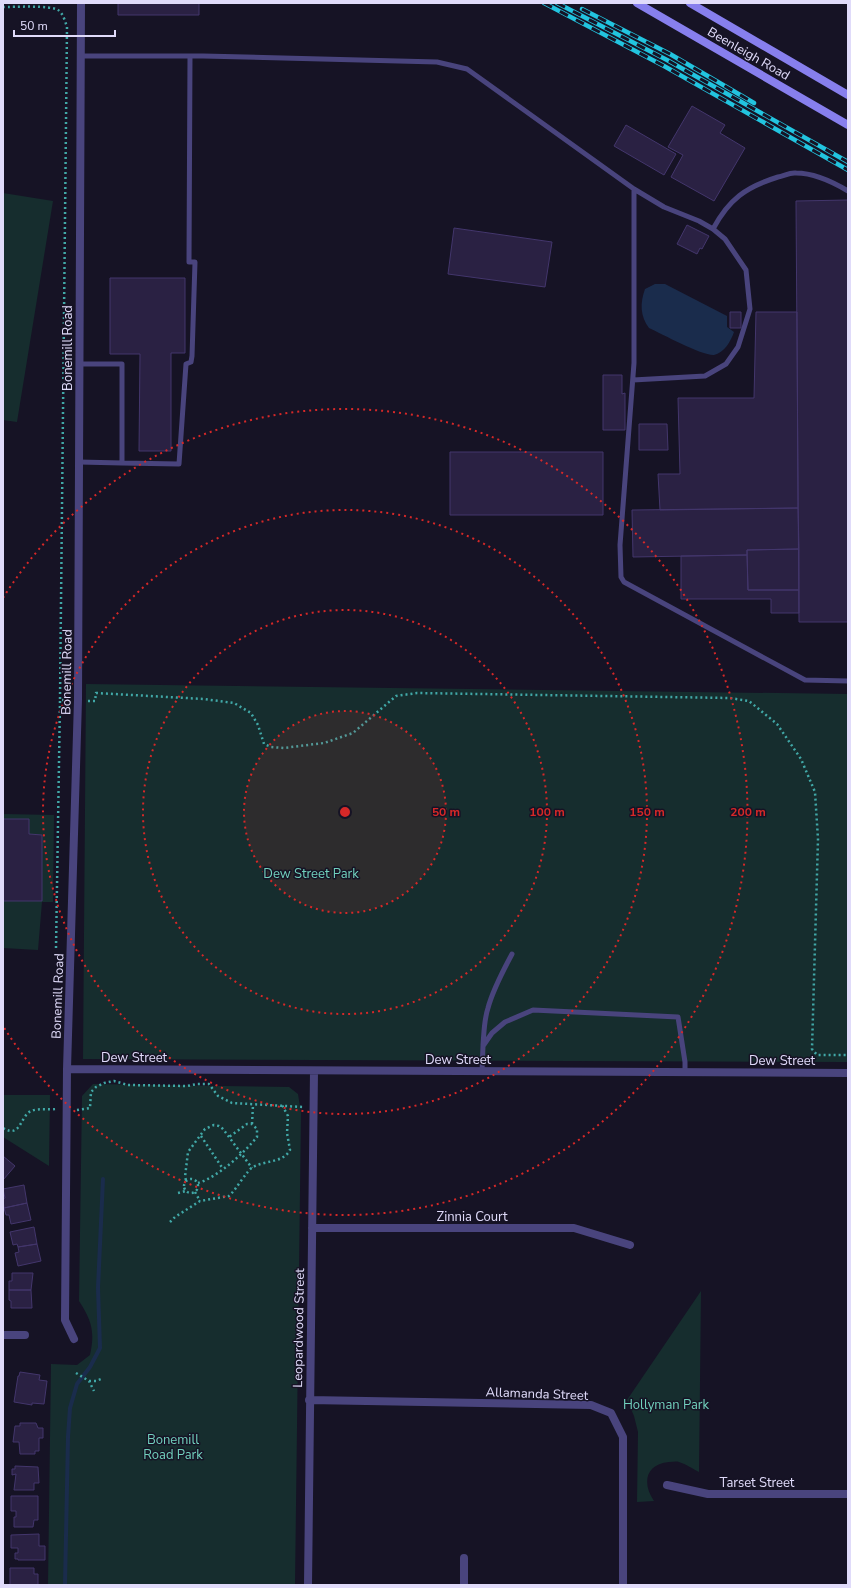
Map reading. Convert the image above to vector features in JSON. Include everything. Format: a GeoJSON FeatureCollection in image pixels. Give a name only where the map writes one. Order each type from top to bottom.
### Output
{"type":"FeatureCollection","features":[{"type":"Feature","properties":{"kind":"main road","name":"Beenleigh Road"},"geometry":{"type":"LineString","coordinates":[[637,3],[848,125]]}},
{"type":"Feature","properties":{"kind":"main road","name":"Beenleigh Road"},"geometry":{"type":"LineString","coordinates":[[690,3],[848,95]]}},
{"type":"Feature","properties":{"kind":"street","name":"Bonemill Road"},"geometry":{"type":"LineString","coordinates":[[74,1339],[65,1320],[68,1109],[67,1069],[78,700],[81,3]]}},
{"type":"Feature","properties":{"kind":"street","name":"Dew Street"},"geometry":{"type":"LineString","coordinates":[[67,1069],[848,1073]]}},
{"type":"Feature","properties":{"kind":"street","name":"Leopardwood Street"},"geometry":{"type":"LineString","coordinates":[[308,1585],[314,1071]]}},
{"type":"Feature","properties":{"kind":"street","name":"Zinnia Court"},"geometry":{"type":"LineString","coordinates":[[312,1228],[574,1228],[630,1245]]}},
{"type":"Feature","properties":{"kind":"street"},"geometry":{"type":"LineString","coordinates":[[3,1335],[25,1335]]}},
{"type":"Feature","properties":{"kind":"street","name":"Allamanda Street"},"geometry":{"type":"LineString","coordinates":[[309,1400],[591,1405],[611,1412],[623,1437],[622,1585]]}},
{"type":"Feature","properties":{"kind":"street","name":"Tarset Street"},"geometry":{"type":"LineString","coordinates":[[667,1485],[708,1494],[848,1494]]}},
{"type":"Feature","properties":{"kind":"street"},"geometry":{"type":"LineString","coordinates":[[464,1558],[464,1585]]}},
{"type":"Feature","properties":{"kind":"lane"},"geometry":{"type":"LineString","coordinates":[[80,56],[190,56],[436,62],[467,69],[634,189],[664,207],[713,229],[725,238],[746,270],[750,309],[738,347],[726,364],[705,376],[633,380]]}},
{"type":"Feature","properties":{"kind":"lane"},"geometry":{"type":"LineString","coordinates":[[79,462],[178,464],[186,364],[191,362],[192,356],[195,262],[189,262],[190,56]]}},
{"type":"Feature","properties":{"kind":"lane"},"geometry":{"type":"LineString","coordinates":[[713,229],[720,216],[742,193],[764,182],[795,172],[813,175],[848,191]]}},
{"type":"Feature","properties":{"kind":"lane"},"geometry":{"type":"LineString","coordinates":[[634,189],[634,363],[620,545],[621,577],[624,582],[805,680],[848,681]]}},
{"type":"Feature","properties":{"kind":"lane"},"geometry":{"type":"LineString","coordinates":[[79,364],[122,364],[122,463]]}},
{"type":"Feature","properties":{"kind":"lane"},"geometry":{"type":"LineString","coordinates":[[482,1071],[484,1029],[488,1008],[496,986],[512,954]]}},
{"type":"Feature","properties":{"kind":"lane"},"geometry":{"type":"LineString","coordinates":[[483,1046],[492,1033],[505,1022],[533,1010],[678,1017],[685,1062],[685,1072]]}},
{"type":"Feature","properties":{"kind":"path"},"geometry":{"type":"LineString","coordinates":[[3,7],[48,7],[58,9],[64,17],[67,27],[56,948]]}},
{"type":"Feature","properties":{"kind":"path"},"geometry":{"type":"LineString","coordinates":[[60,700],[95,701],[96,693],[204,699],[234,703],[251,713],[258,726],[264,744],[270,747],[284,748],[324,743],[353,733],[396,696],[417,693],[730,698],[749,701],[777,724],[801,759],[815,792],[818,839],[812,1049],[817,1055],[848,1055]]}},
{"type":"Feature","properties":{"kind":"path"},"geometry":{"type":"LineString","coordinates":[[3,1128],[7,1131],[20,1127],[26,1115],[33,1110],[68,1109],[79,1111],[90,1108],[91,1092],[96,1087],[104,1083],[114,1081],[128,1085],[187,1086],[209,1084],[218,1096],[232,1102],[303,1107]]}},
{"type":"Feature","properties":{"kind":"path"},"geometry":{"type":"LineString","coordinates":[[198,1182],[223,1169],[242,1153],[257,1137],[257,1130],[252,1124],[253,1104]]}},
{"type":"Feature","properties":{"kind":"path"},"geometry":{"type":"LineString","coordinates":[[170,1222],[200,1201],[229,1196],[252,1168],[278,1160],[287,1155],[290,1150],[287,1133],[288,1116],[282,1105]]}},
{"type":"Feature","properties":{"kind":"path"},"geometry":{"type":"LineString","coordinates":[[229,1137],[247,1124],[252,1124]]}},
{"type":"Feature","properties":{"kind":"path"},"geometry":{"type":"LineString","coordinates":[[186,1191],[184,1186],[186,1180],[185,1177],[188,1152],[206,1129],[214,1125],[219,1126],[229,1137],[252,1168]]}},
{"type":"Feature","properties":{"kind":"path"},"geometry":{"type":"LineString","coordinates":[[201,1136],[223,1169]]}},
{"type":"Feature","properties":{"kind":"path"},"geometry":{"type":"LineString","coordinates":[[186,1180],[193,1179],[198,1182]]}},
{"type":"Feature","properties":{"kind":"path"},"geometry":{"type":"LineString","coordinates":[[195,1192],[198,1187],[198,1182]]}},
{"type":"Feature","properties":{"kind":"path"},"geometry":{"type":"LineString","coordinates":[[178,1193],[186,1191],[189,1193],[195,1192]]}},
{"type":"Feature","properties":{"kind":"path"},"geometry":{"type":"LineString","coordinates":[[195,1192],[200,1201]]}},
{"type":"Feature","properties":{"kind":"path"},"geometry":{"type":"LineString","coordinates":[[76,1373],[89,1381],[96,1382],[100,1379]]}},
{"type":"Feature","properties":{"kind":"path"},"geometry":{"type":"LineString","coordinates":[[89,1381],[94,1391]]}},
{"type":"Feature","properties":{"kind":"green space"},"geometry":{"type":"Polygon","coordinates":[[[3,193],[53,201],[17,422],[3,420],[3,193]]]}},
{"type":"Feature","properties":{"kind":"green space","name":"Dew Street Park"},"geometry":{"type":"Polygon","coordinates":[[[86,684],[848,694],[848,1062],[83,1059],[86,684]]]}},
{"type":"Feature","properties":{"kind":"green space"},"geometry":{"type":"Polygon","coordinates":[[[3,814],[54,815],[53,902],[42,902],[38,950],[3,948],[3,814]]]}},
{"type":"Feature","properties":{"kind":"green space","name":"Bonemill Road Park"},"geometry":{"type":"Polygon","coordinates":[[[93,1084],[289,1087],[298,1094],[301,1113],[295,1585],[48,1585],[51,1364],[77,1365],[90,1355],[92,1340],[90,1321],[79,1301],[82,1096],[93,1084]]]}},
{"type":"Feature","properties":{"kind":"green space"},"geometry":{"type":"Polygon","coordinates":[[[3,1095],[50,1095],[49,1166],[3,1137],[3,1095]]]}},
{"type":"Feature","properties":{"kind":"green space","name":"Hollyman Park"},"geometry":{"type":"Polygon","coordinates":[[[701,1291],[699,1472],[678,1462],[661,1464],[655,1467],[648,1476],[648,1488],[654,1501],[637,1502],[638,1432],[634,1416],[627,1400],[701,1291]]]}},
{"type":"Feature","properties":{"kind":"water"},"geometry":{"type":"Polygon","coordinates":[[[655,284],[665,284],[727,316],[727,327],[734,332],[729,343],[724,349],[718,354],[714,355],[701,352],[649,328],[642,314],[642,299],[645,289],[655,284]]]}},
{"type":"Feature","properties":{"kind":"building"},"geometry":{"type":"Polygon","coordinates":[[[118,3],[199,3],[199,15],[118,15],[118,3]]]}},
{"type":"Feature","properties":{"kind":"building"},"geometry":{"type":"Polygon","coordinates":[[[692,106],[725,125],[720,133],[745,148],[714,201],[671,177],[683,155],[668,147],[692,106]]]}},
{"type":"Feature","properties":{"kind":"building"},"geometry":{"type":"Polygon","coordinates":[[[626,125],[676,154],[664,175],[614,146],[626,125]]]}},
{"type":"Feature","properties":{"kind":"building"},"geometry":{"type":"Polygon","coordinates":[[[848,200],[848,622],[799,622],[796,201],[848,200]]]}},
{"type":"Feature","properties":{"kind":"building"},"geometry":{"type":"Polygon","coordinates":[[[687,225],[709,236],[702,249],[700,248],[697,254],[677,244],[687,225]]]}},
{"type":"Feature","properties":{"kind":"building"},"geometry":{"type":"Polygon","coordinates":[[[454,228],[552,242],[545,287],[448,274],[454,228]]]}},
{"type":"Feature","properties":{"kind":"building"},"geometry":{"type":"Polygon","coordinates":[[[110,278],[185,278],[185,353],[171,353],[171,451],[139,451],[140,354],[110,354],[110,278]]]}},
{"type":"Feature","properties":{"kind":"building"},"geometry":{"type":"Polygon","coordinates":[[[730,312],[741,312],[741,328],[730,328],[730,312]]]}},
{"type":"Feature","properties":{"kind":"building"},"geometry":{"type":"Polygon","coordinates":[[[756,312],[797,312],[798,508],[660,510],[658,474],[680,474],[678,398],[754,398],[756,312]]]}},
{"type":"Feature","properties":{"kind":"building"},"geometry":{"type":"Polygon","coordinates":[[[603,375],[622,375],[622,394],[625,393],[625,430],[603,430],[603,375]]]}},
{"type":"Feature","properties":{"kind":"building"},"geometry":{"type":"Polygon","coordinates":[[[639,424],[667,424],[668,450],[639,450],[639,424]]]}},
{"type":"Feature","properties":{"kind":"building"},"geometry":{"type":"Polygon","coordinates":[[[450,452],[603,452],[603,515],[450,515],[450,452]]]}},
{"type":"Feature","properties":{"kind":"building"},"geometry":{"type":"Polygon","coordinates":[[[798,508],[799,549],[747,550],[747,555],[633,557],[632,510],[798,508]]]}},
{"type":"Feature","properties":{"kind":"building"},"geometry":{"type":"Polygon","coordinates":[[[799,549],[799,590],[748,590],[747,550],[799,549]]]}},
{"type":"Feature","properties":{"kind":"building"},"geometry":{"type":"Polygon","coordinates":[[[747,555],[748,590],[799,590],[799,613],[771,613],[771,599],[681,599],[681,556],[747,555]]]}},
{"type":"Feature","properties":{"kind":"building"},"geometry":{"type":"Polygon","coordinates":[[[3,819],[29,819],[29,834],[42,835],[42,901],[3,901],[3,819]]]}},
{"type":"Feature","properties":{"kind":"building"},"geometry":{"type":"Polygon","coordinates":[[[3,1156],[15,1166],[3,1180],[3,1156]]]}},
{"type":"Feature","properties":{"kind":"building"},"geometry":{"type":"Polygon","coordinates":[[[24,1185],[27,1203],[4,1208],[3,1199],[5,1198],[3,1189],[24,1185]]]}},
{"type":"Feature","properties":{"kind":"building"},"geometry":{"type":"Polygon","coordinates":[[[27,1203],[31,1220],[11,1224],[9,1215],[6,1215],[4,1208],[27,1203]]]}},
{"type":"Feature","properties":{"kind":"building"},"geometry":{"type":"Polygon","coordinates":[[[34,1227],[37,1244],[18,1247],[17,1244],[13,1245],[10,1232],[34,1227]]]}},
{"type":"Feature","properties":{"kind":"building"},"geometry":{"type":"Polygon","coordinates":[[[37,1244],[41,1261],[18,1266],[15,1253],[19,1252],[18,1247],[37,1244]]]}},
{"type":"Feature","properties":{"kind":"building"},"geometry":{"type":"Polygon","coordinates":[[[12,1273],[33,1273],[31,1290],[9,1290],[9,1281],[12,1281],[12,1273]]]}},
{"type":"Feature","properties":{"kind":"building"},"geometry":{"type":"Polygon","coordinates":[[[9,1290],[31,1290],[32,1308],[11,1308],[9,1290]]]}},
{"type":"Feature","properties":{"kind":"building"},"geometry":{"type":"Polygon","coordinates":[[[20,1372],[40,1375],[39,1380],[47,1381],[44,1404],[32,1403],[32,1405],[14,1402],[20,1372]]]}},
{"type":"Feature","properties":{"kind":"building"},"geometry":{"type":"Polygon","coordinates":[[[20,1423],[36,1423],[38,1428],[43,1428],[43,1438],[39,1438],[39,1451],[35,1451],[35,1454],[20,1454],[19,1442],[13,1442],[15,1426],[20,1426],[20,1423]]]}},
{"type":"Feature","properties":{"kind":"building"},"geometry":{"type":"Polygon","coordinates":[[[15,1466],[38,1467],[39,1483],[34,1483],[34,1490],[14,1490],[16,1474],[12,1475],[12,1469],[15,1469],[15,1466]]]}},
{"type":"Feature","properties":{"kind":"building"},"geometry":{"type":"Polygon","coordinates":[[[11,1496],[38,1496],[38,1520],[34,1520],[33,1527],[14,1527],[14,1517],[16,1517],[16,1511],[11,1511],[11,1496]]]}},
{"type":"Feature","properties":{"kind":"building"},"geometry":{"type":"Polygon","coordinates":[[[39,1534],[39,1546],[45,1546],[45,1560],[15,1559],[15,1553],[18,1553],[18,1548],[11,1548],[11,1535],[39,1534]]]}},
{"type":"Feature","properties":{"kind":"building"},"geometry":{"type":"Polygon","coordinates":[[[10,1568],[34,1568],[34,1574],[38,1574],[38,1585],[10,1585],[10,1568]]]}},
{"type":"Feature","properties":{"kind":"waterway"},"geometry":{"type":"LineString","coordinates":[[65,1585],[70,1408],[77,1384],[90,1367],[100,1348],[98,1288],[103,1179]]}},
{"type":"Feature","properties":{"kind":"railway"},"geometry":{"type":"LineString","coordinates":[[544,3],[664,66],[848,170]]}},
{"type":"Feature","properties":{"kind":"railway"},"geometry":{"type":"LineString","coordinates":[[557,3],[667,60],[848,162]]}},
{"type":"Feature","properties":{"kind":"railway"},"geometry":{"type":"LineString","coordinates":[[582,9],[670,54],[754,103]]}}]}
